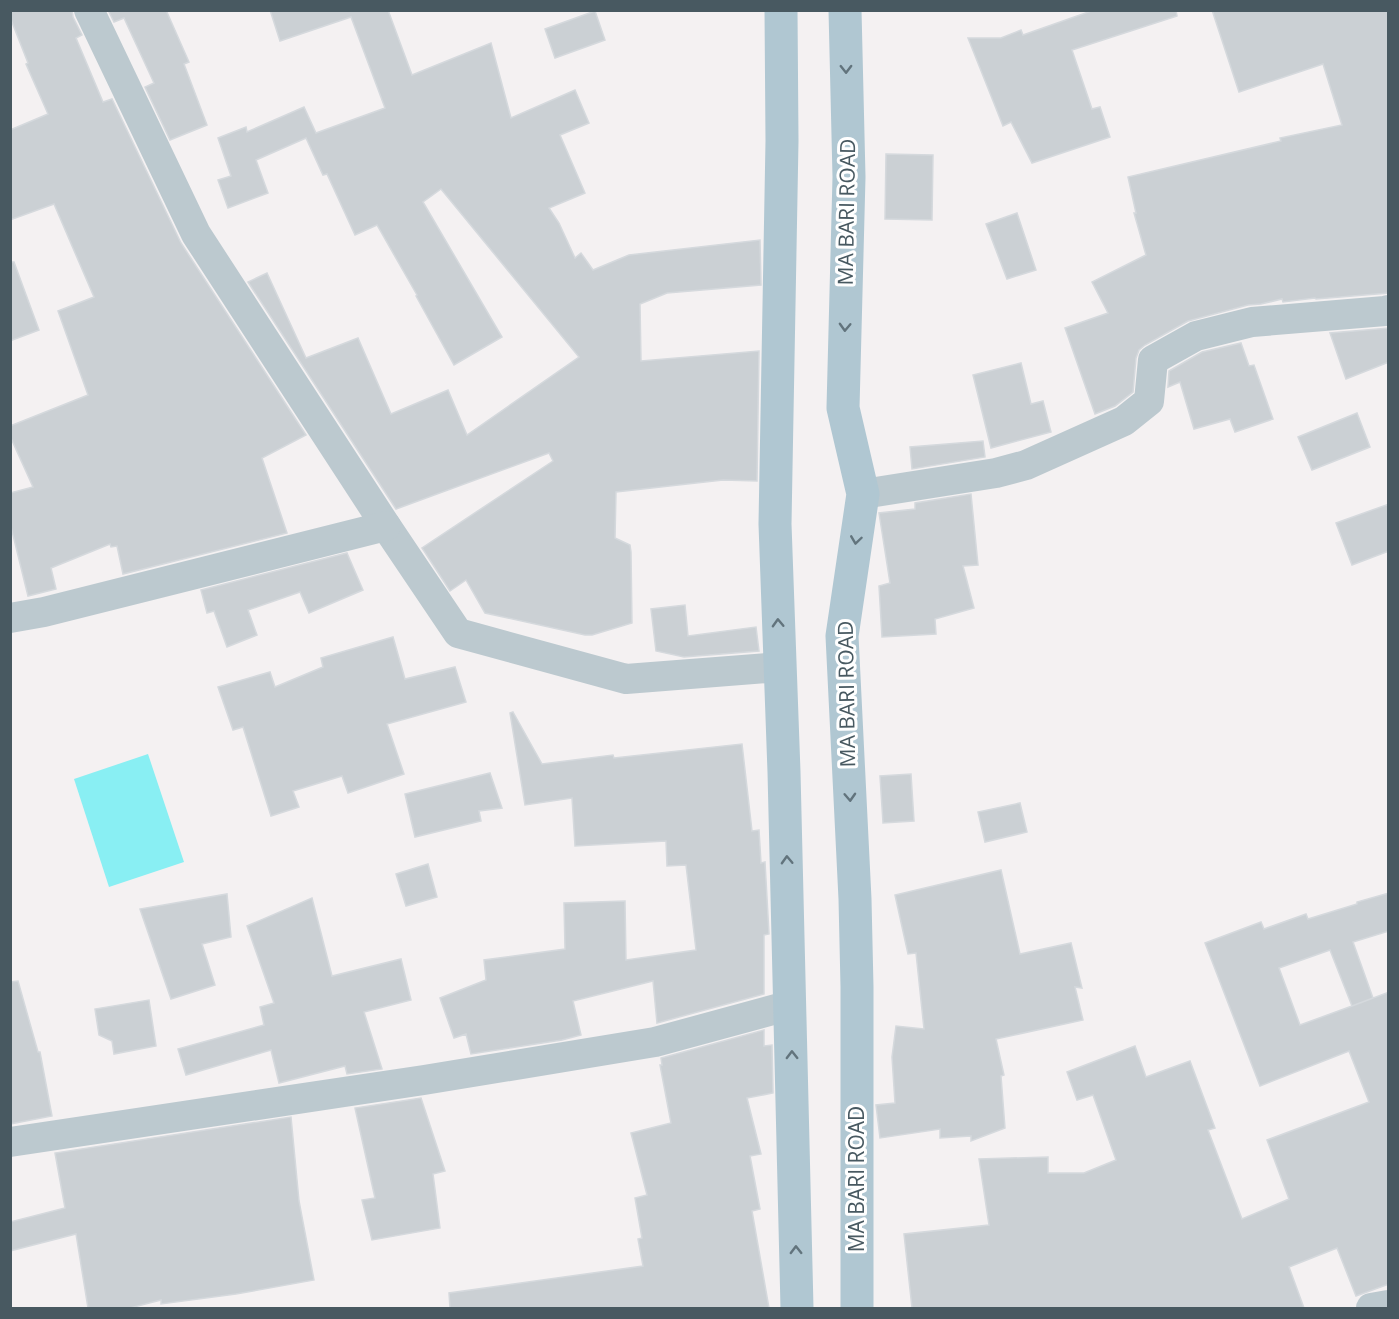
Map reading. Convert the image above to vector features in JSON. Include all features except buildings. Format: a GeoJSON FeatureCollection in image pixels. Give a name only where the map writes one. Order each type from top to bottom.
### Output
{"type":"FeatureCollection","features":[{"type":"Feature","properties":{"kind":"main road"},"geometry":{"type":"LineString","coordinates":[[781,10],[782,141],[775,524],[791,1005],[797,1308]]}},
{"type":"Feature","properties":{"kind":"main road","name":"MA BARI ROAD"},"geometry":{"type":"LineString","coordinates":[[845,10],[849,177],[843,408],[863,494],[842,636],[857,987],[857,1308]]}},
{"type":"Feature","properties":{"kind":"street"},"geometry":{"type":"LineString","coordinates":[[89,10],[196,234],[458,633],[626,679],[780,667]]}},
{"type":"Feature","properties":{"kind":"street"},"geometry":{"type":"LineString","coordinates":[[863,494],[996,473],[1026,465],[1124,421],[1149,401],[1153,360],[1196,336],[1252,322],[1388,313]]}},
{"type":"Feature","properties":{"kind":"street"},"geometry":{"type":"LineString","coordinates":[[10,618],[44,612],[386,526]]}},
{"type":"Feature","properties":{"kind":"street"},"geometry":{"type":"LineString","coordinates":[[10,1142],[424,1080],[656,1042],[791,1005]]}},
{"type":"Feature","properties":{"kind":"street"},"geometry":{"type":"LineString","coordinates":[[1371,1308],[1389,1305]]}},
{"type":"Feature","properties":{"kind":"water"},"geometry":{"type":"Polygon","coordinates":[[[148,754],[184,862],[109,887],[74,779],[148,754]]]}}]}
